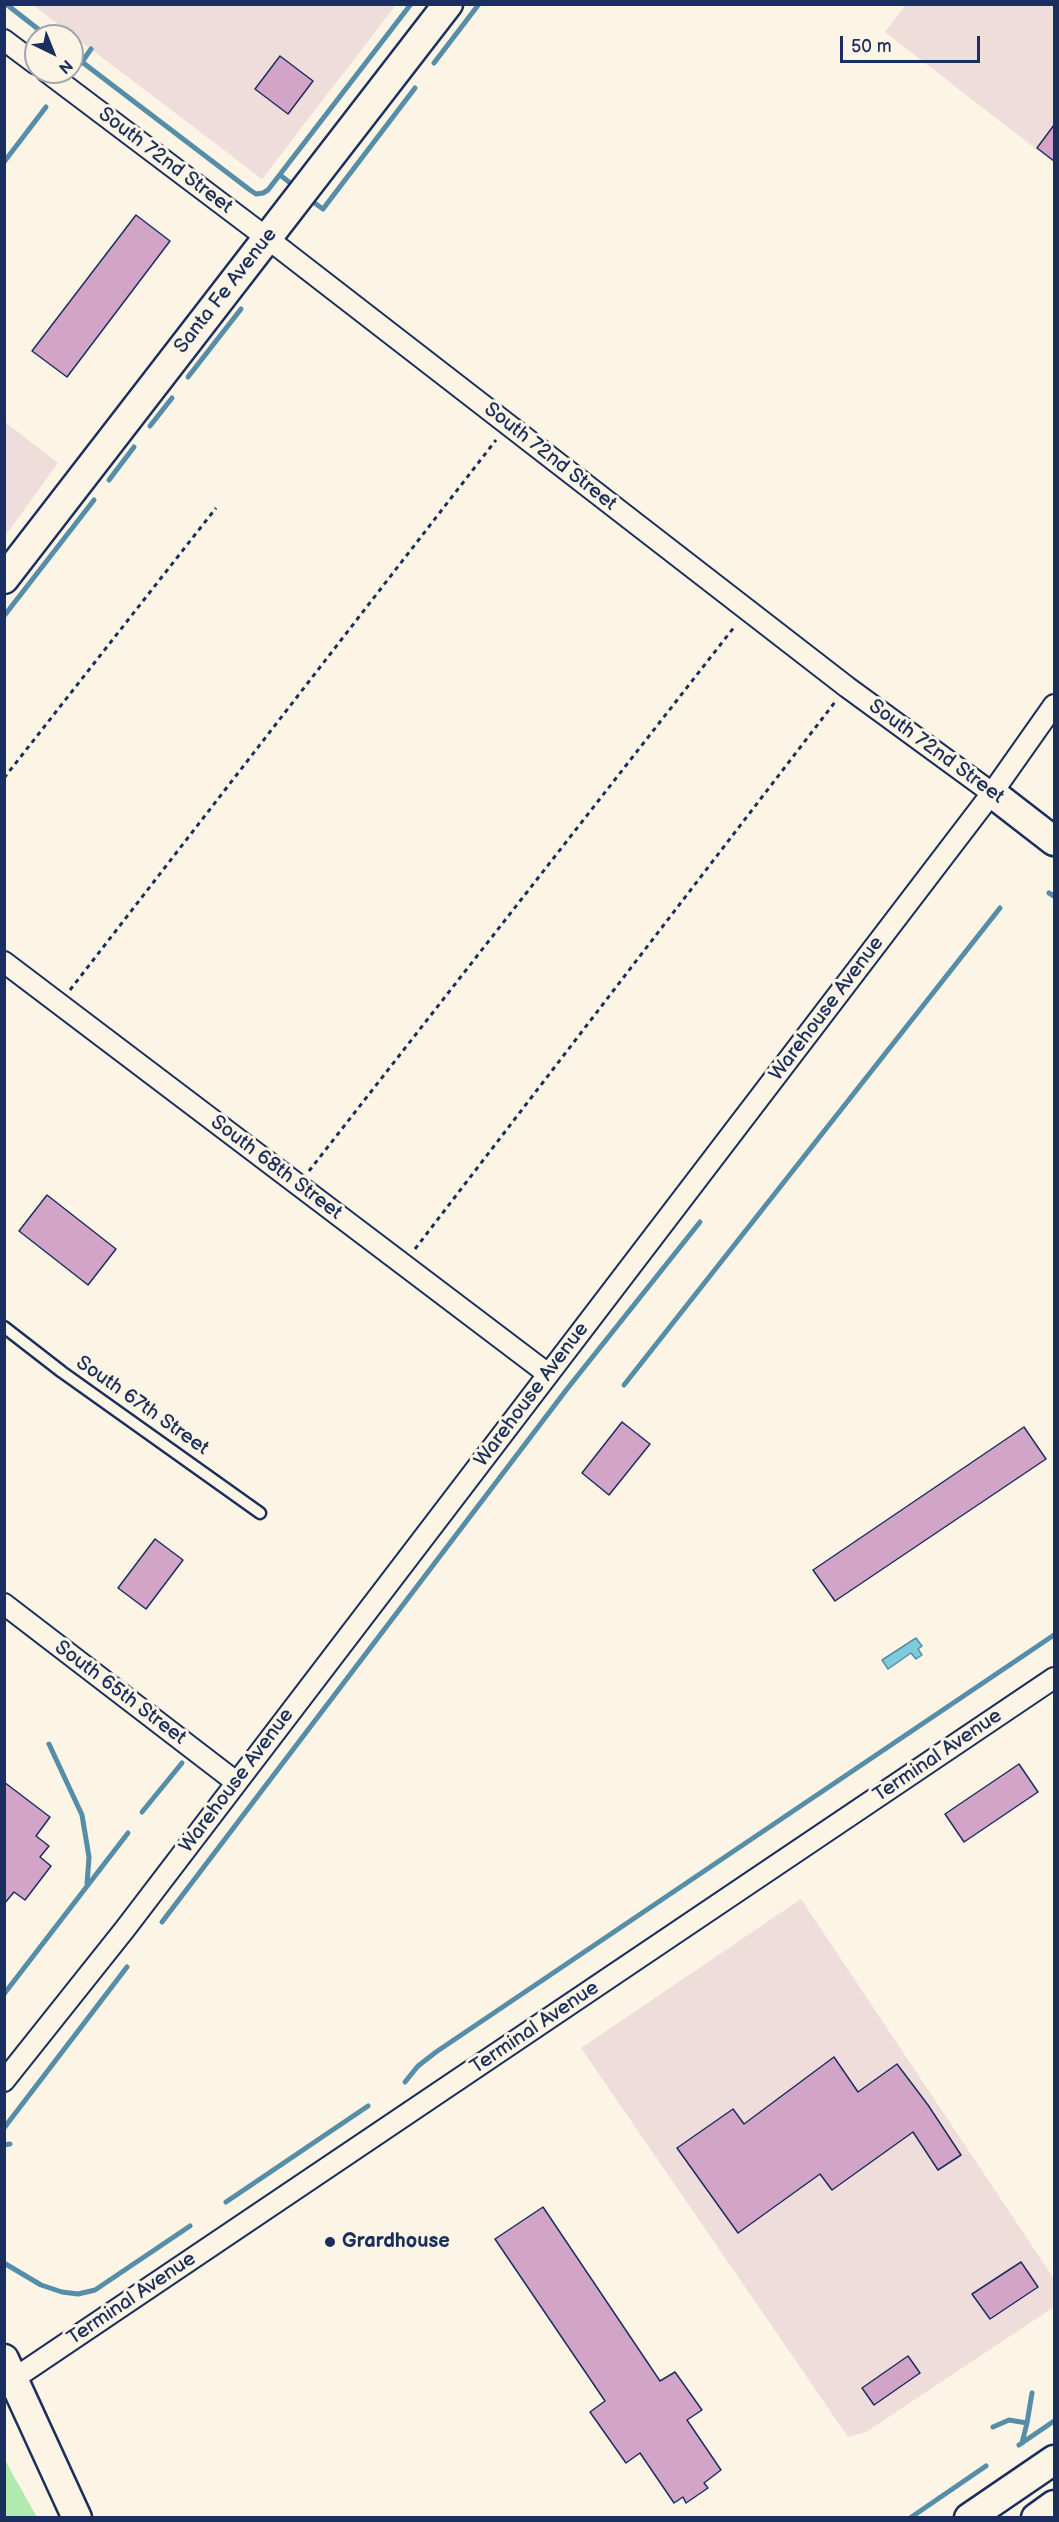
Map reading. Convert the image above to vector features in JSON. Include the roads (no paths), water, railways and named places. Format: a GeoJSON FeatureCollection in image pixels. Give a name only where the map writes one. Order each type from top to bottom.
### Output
{"type":"FeatureCollection","features":[{"type":"Feature","properties":{"kind":"street","name":"Santa Fe Avenue"},"geometry":{"type":"LineString","coordinates":[[4,579],[448,4]]}},
{"type":"Feature","properties":{"kind":"street"},"geometry":{"type":"LineString","coordinates":[[4,40],[24,55]]}},
{"type":"Feature","properties":{"kind":"street","name":"South 72nd Street"},"geometry":{"type":"LineString","coordinates":[[62,84],[267,238],[847,687],[1054,841]]}},
{"type":"Feature","properties":{"kind":"street","name":"Warehouse Avenue"},"geometry":{"type":"LineString","coordinates":[[4,2081],[125,1929],[992,793],[1054,705]]}},
{"type":"Feature","properties":{"kind":"street","name":"South 68th Street"},"geometry":{"type":"LineString","coordinates":[[4,962],[548,1374]]}},
{"type":"Feature","properties":{"kind":"street","name":"South 65th Street"},"geometry":{"type":"LineString","coordinates":[[4,1604],[236,1782]]}},
{"type":"Feature","properties":{"kind":"street","name":"Terminal Avenue"},"geometry":{"type":"LineString","coordinates":[[10,2369],[1054,1678]]}},
{"type":"Feature","properties":{"kind":"street"},"geometry":{"type":"LineString","coordinates":[[10,2369],[77,2517]]}},
{"type":"Feature","properties":{"kind":"street"},"geometry":{"type":"LineString","coordinates":[[969,2517],[1054,2460]]}},
{"type":"Feature","properties":{"kind":"street"},"geometry":{"type":"LineString","coordinates":[[1036,2517],[1054,2505]]}},
{"type":"Feature","properties":{"kind":"lane","name":"South 67th Street"},"geometry":{"type":"LineString","coordinates":[[4,1327],[62,1372],[260,1513]]}},
{"type":"Feature","properties":{"kind":"water"},"geometry":{"type":"Polygon","coordinates":[[[916,1638],[922,1646],[918,1649],[922,1655],[916,1659],[911,1653],[888,1669],[882,1660],[916,1638]]]}},
{"type":"Feature","properties":{"kind":"waterway"},"geometry":{"type":"LineString","coordinates":[[6,4],[32,24]]}},
{"type":"Feature","properties":{"kind":"waterway"},"geometry":{"type":"LineString","coordinates":[[91,49],[82,62],[256,194],[268,190],[411,4]]}},
{"type":"Feature","properties":{"kind":"waterway"},"geometry":{"type":"LineString","coordinates":[[434,63],[479,4]]}},
{"type":"Feature","properties":{"kind":"waterway"},"geometry":{"type":"LineString","coordinates":[[316,204],[323,209],[415,88]]}},
{"type":"Feature","properties":{"kind":"waterway"},"geometry":{"type":"LineString","coordinates":[[4,162],[46,107]]}},
{"type":"Feature","properties":{"kind":"waterway"},"geometry":{"type":"LineString","coordinates":[[280,175],[289,182]]}},
{"type":"Feature","properties":{"kind":"waterway"},"geometry":{"type":"LineString","coordinates":[[188,377],[241,309]]}},
{"type":"Feature","properties":{"kind":"waterway"},"geometry":{"type":"LineString","coordinates":[[150,426],[172,398]]}},
{"type":"Feature","properties":{"kind":"waterway"},"geometry":{"type":"LineString","coordinates":[[109,480],[134,447]]}},
{"type":"Feature","properties":{"kind":"waterway"},"geometry":{"type":"LineString","coordinates":[[4,616],[94,500]]}},
{"type":"Feature","properties":{"kind":"waterway"},"geometry":{"type":"LineString","coordinates":[[1049,893],[1054,896]]}},
{"type":"Feature","properties":{"kind":"waterway"},"geometry":{"type":"LineString","coordinates":[[624,1385],[1000,908]]}},
{"type":"Feature","properties":{"kind":"waterway"},"geometry":{"type":"LineString","coordinates":[[162,1922],[567,1389],[700,1222]]}},
{"type":"Feature","properties":{"kind":"waterway"},"geometry":{"type":"LineString","coordinates":[[405,2082],[418,2066],[436,2052],[1054,1635]]}},
{"type":"Feature","properties":{"kind":"waterway"},"geometry":{"type":"LineString","coordinates":[[49,1744],[82,1815],[89,1857],[87,1884]]}},
{"type":"Feature","properties":{"kind":"waterway"},"geometry":{"type":"LineString","coordinates":[[142,1812],[182,1763]]}},
{"type":"Feature","properties":{"kind":"waterway"},"geometry":{"type":"LineString","coordinates":[[4,1994],[128,1833]]}},
{"type":"Feature","properties":{"kind":"waterway"},"geometry":{"type":"LineString","coordinates":[[4,2128],[127,1967]]}},
{"type":"Feature","properties":{"kind":"waterway"},"geometry":{"type":"LineString","coordinates":[[226,2202],[368,2106]]}},
{"type":"Feature","properties":{"kind":"waterway"},"geometry":{"type":"LineString","coordinates":[[4,2145],[10,2144]]}},
{"type":"Feature","properties":{"kind":"waterway"},"geometry":{"type":"LineString","coordinates":[[4,2263],[41,2285],[62,2292],[78,2294],[95,2290],[190,2226]]}},
{"type":"Feature","properties":{"kind":"waterway"},"geometry":{"type":"LineString","coordinates":[[1027,2423],[1032,2393]]}},
{"type":"Feature","properties":{"kind":"waterway"},"geometry":{"type":"LineString","coordinates":[[993,2427],[1009,2420],[1027,2423],[1022,2443]]}},
{"type":"Feature","properties":{"kind":"waterway"},"geometry":{"type":"LineString","coordinates":[[1019,2445],[1054,2421]]}},
{"type":"Feature","properties":{"kind":"waterway"},"geometry":{"type":"LineString","coordinates":[[910,2518],[986,2466]]}},
{"type":"Feature","properties":{"kind":"place","name":"Grardhouse"},"geometry":{"type":"Point","coordinates":[330,2242]}}]}
